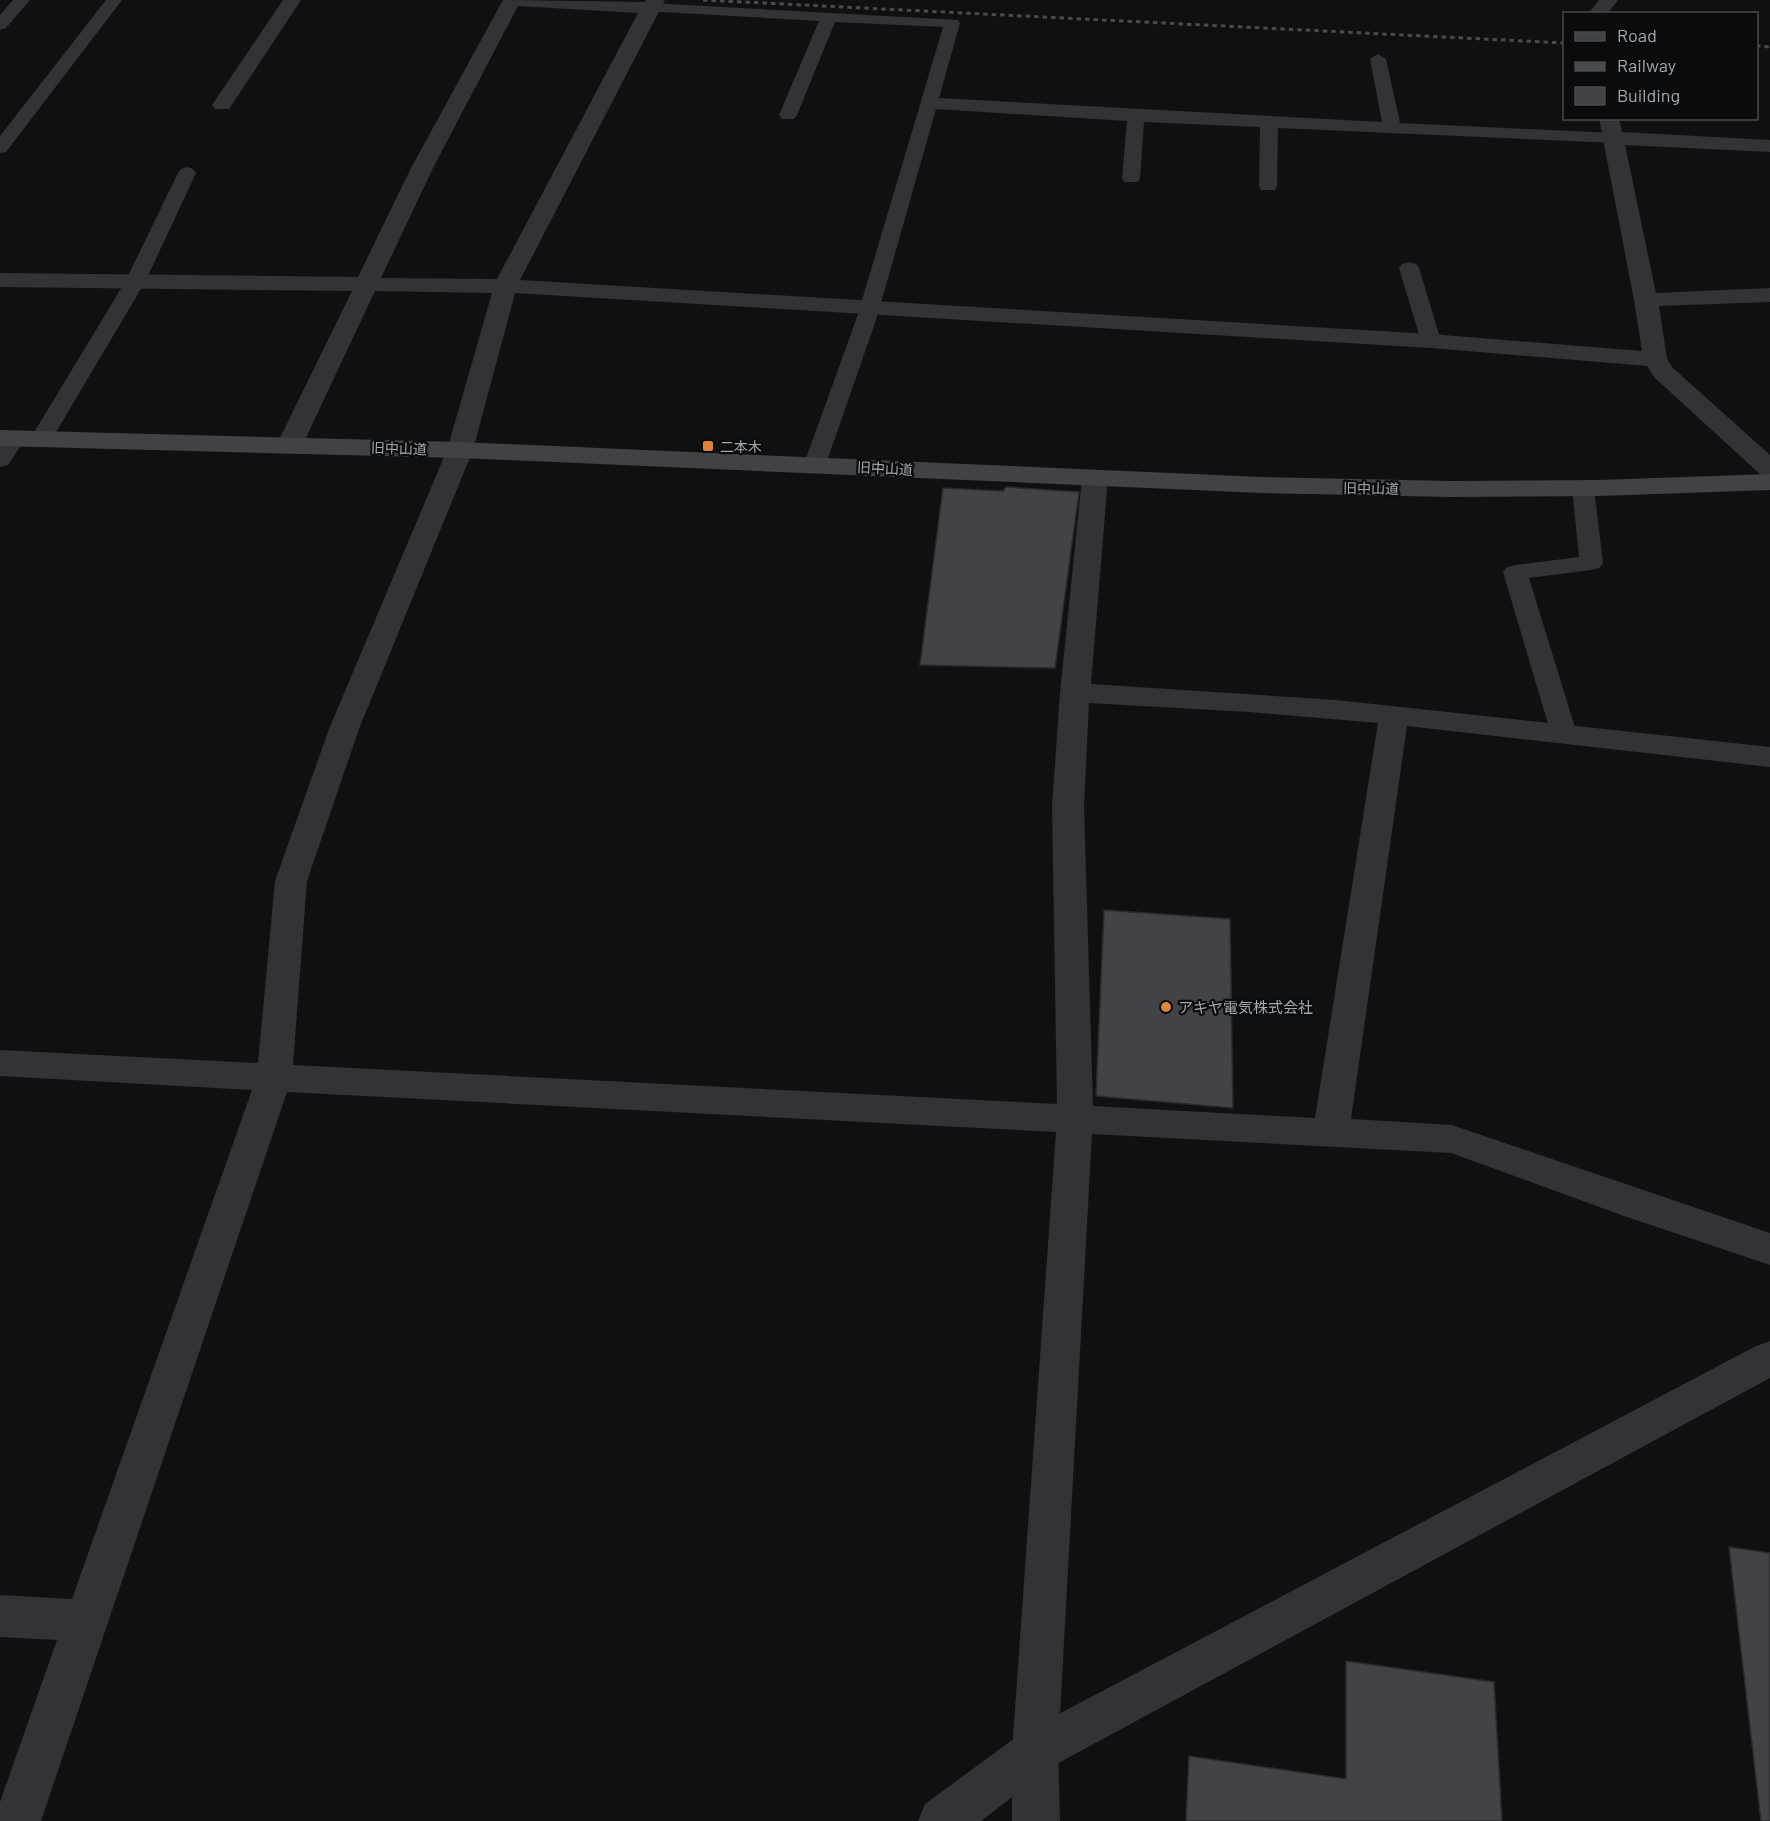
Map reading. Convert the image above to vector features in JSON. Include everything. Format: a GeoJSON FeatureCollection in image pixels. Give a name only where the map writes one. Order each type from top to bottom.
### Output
{"type":"FeatureCollection","features":[{"type":"Feature","properties":{"kind":"main road","name":"旧中山道"},"geometry":{"type":"LineString","coordinates":[[8,438],[460,450],[1262,485],[1440,489],[1583,488],[1770,482]]}},
{"type":"Feature","properties":{"kind":"street"},"geometry":{"type":"LineString","coordinates":[[222,105],[292,0]]}},
{"type":"Feature","properties":{"kind":"street"},"geometry":{"type":"LineString","coordinates":[[290,446],[422,168],[512,0]]}},
{"type":"Feature","properties":{"kind":"street"},"geometry":{"type":"LineString","coordinates":[[17,1821],[274,1078],[291,881],[344,729],[460,450],[505,286],[653,4],[518,0]]}},
{"type":"Feature","properties":{"kind":"street"},"geometry":{"type":"LineString","coordinates":[[1599,12],[1610,0]]}},
{"type":"Feature","properties":{"kind":"street"},"geometry":{"type":"LineString","coordinates":[[1770,146],[1612,128],[1646,300],[1655,358],[1664,374],[1770,468]]}},
{"type":"Feature","properties":{"kind":"street"},"geometry":{"type":"LineString","coordinates":[[0,280],[505,286],[1431,341],[1655,358]]}},
{"type":"Feature","properties":{"kind":"street"},"geometry":{"type":"LineString","coordinates":[[1646,300],[1770,295]]}},
{"type":"Feature","properties":{"kind":"street"},"geometry":{"type":"LineString","coordinates":[[1036,1821],[1035,1751],[1075,1118],[1068,806],[1075,693],[1095,478]]}},
{"type":"Feature","properties":{"kind":"street"},"geometry":{"type":"LineString","coordinates":[[1075,693],[1162,696],[1394,715],[1770,757]]}},
{"type":"Feature","properties":{"kind":"street"},"geometry":{"type":"LineString","coordinates":[[1331,1134],[1394,715]]}},
{"type":"Feature","properties":{"kind":"street"},"geometry":{"type":"LineString","coordinates":[[0,1063],[1452,1139],[1770,1250]]}},
{"type":"Feature","properties":{"kind":"street"},"geometry":{"type":"LineString","coordinates":[[942,1821],[1035,1751],[1770,1358]]}},
{"type":"Feature","properties":{"kind":"street"},"geometry":{"type":"LineString","coordinates":[[0,1616],[87,1621]]}},
{"type":"Feature","properties":{"kind":"lane"},"geometry":{"type":"LineString","coordinates":[[0,25],[22,0]]}},
{"type":"Feature","properties":{"kind":"lane"},"geometry":{"type":"LineString","coordinates":[[0,148],[114,0]]}},
{"type":"Feature","properties":{"kind":"lane"},"geometry":{"type":"LineString","coordinates":[[653,4],[952,22],[870,306],[815,464]]}},
{"type":"Feature","properties":{"kind":"lane"},"geometry":{"type":"LineString","coordinates":[[788,115],[829,16]]}},
{"type":"Feature","properties":{"kind":"lane"},"geometry":{"type":"LineString","coordinates":[[1378,58],[1392,127]]}},
{"type":"Feature","properties":{"kind":"lane"},"geometry":{"type":"LineString","coordinates":[[928,103],[1136,116],[1392,127],[1612,128]]}},
{"type":"Feature","properties":{"kind":"lane"},"geometry":{"type":"LineString","coordinates":[[1131,178],[1136,116]]}},
{"type":"Feature","properties":{"kind":"lane"},"geometry":{"type":"LineString","coordinates":[[1268,186],[1269,121]]}},
{"type":"Feature","properties":{"kind":"lane"},"geometry":{"type":"LineString","coordinates":[[41,439],[135,282],[188,173]]}},
{"type":"Feature","properties":{"kind":"lane"},"geometry":{"type":"LineString","coordinates":[[1409,268],[1431,341]]}},
{"type":"Feature","properties":{"kind":"lane"},"geometry":{"type":"LineString","coordinates":[[0,460],[8,438]]}},
{"type":"Feature","properties":{"kind":"lane"},"geometry":{"type":"LineString","coordinates":[[1564,734],[1515,572],[1591,563],[1583,488]]}},
{"type":"Feature","properties":{"kind":"building"},"geometry":{"type":"Polygon","coordinates":[[[1006,487],[1079,492],[1055,668],[920,665],[943,488],[1003,491],[1006,487]]]}},
{"type":"Feature","properties":{"kind":"building","name":"アキヤ電気株式会社"},"geometry":{"type":"Polygon","coordinates":[[[1104,910],[1230,919],[1233,1108],[1096,1096],[1104,910]]]}},
{"type":"Feature","properties":{"kind":"building"},"geometry":{"type":"Polygon","coordinates":[[[1729,1547],[1770,1553],[1770,1821],[1761,1821],[1729,1547]]]}},
{"type":"Feature","properties":{"kind":"building"},"geometry":{"type":"Polygon","coordinates":[[[1346,1661],[1494,1682],[1502,1821],[1186,1821],[1189,1756],[1346,1779],[1346,1661]]]}},
{"type":"Feature","properties":{"kind":"railway"},"geometry":{"type":"LineString","coordinates":[[703,0],[1563,43]]}},
{"type":"Feature","properties":{"kind":"railway"},"geometry":{"type":"LineString","coordinates":[[1758,46],[1770,47]]}},
{"type":"Feature","properties":{"kind":"place","name":"二本木"},"geometry":{"type":"Point","coordinates":[708,446]}},
{"type":"Feature","properties":{"kind":"place","name":"アキヤ電気株式会社"},"geometry":{"type":"Point","coordinates":[1166,1007]}}]}
